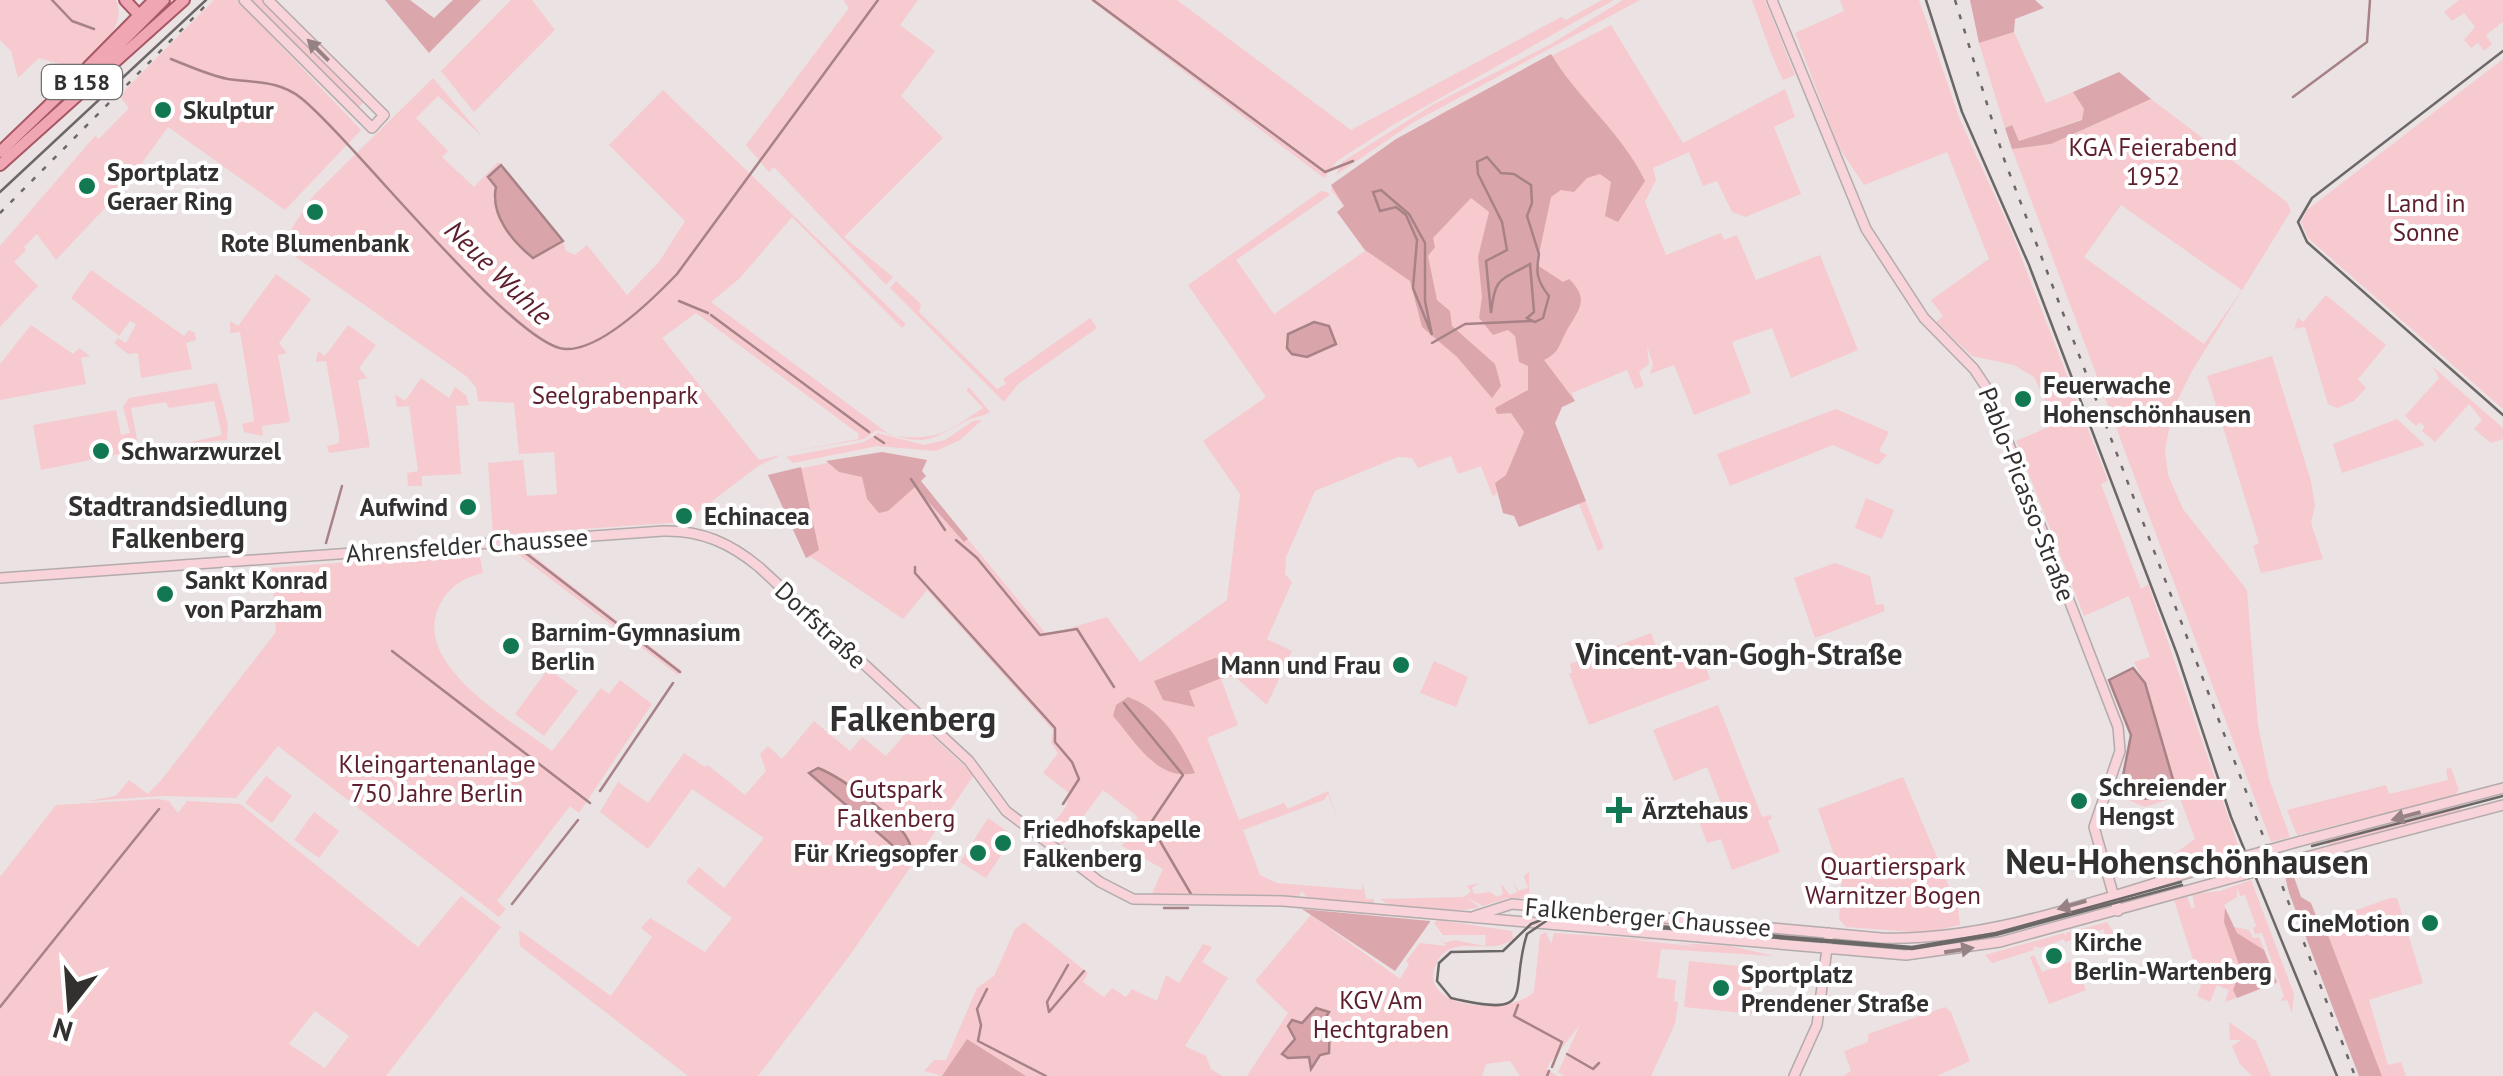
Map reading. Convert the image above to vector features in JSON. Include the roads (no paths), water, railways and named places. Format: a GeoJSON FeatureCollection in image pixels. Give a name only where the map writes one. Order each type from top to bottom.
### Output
{"type":"FeatureCollection","features":[{"type":"Feature","properties":{"kind":"main road"},"geometry":{"type":"LineString","coordinates":[[125,0],[137,12]]}},
{"type":"Feature","properties":{"kind":"main road","name":"B 158"},"geometry":{"type":"LineString","coordinates":[[0,152],[137,12],[154,0]]}},
{"type":"Feature","properties":{"kind":"main road","name":"B 158"},"geometry":{"type":"LineString","coordinates":[[0,165],[164,0]]}},
{"type":"Feature","properties":{"kind":"main road"},"geometry":{"type":"LineString","coordinates":[[0,165],[184,0]]}},
{"type":"Feature","properties":{"kind":"main road"},"geometry":{"type":"LineString","coordinates":[[244,0],[372,128],[384,115],[268,0]]}},
{"type":"Feature","properties":{"kind":"main road","name":"Pablo-Picasso-Straße"},"geometry":{"type":"LineString","coordinates":[[1772,0],[1866,229],[1924,318],[1974,369],[1988,390],[2088,650],[2121,743],[2094,827],[2118,910]]}},
{"type":"Feature","properties":{"kind":"main road","name":"Ahrensfelder Chaussee"},"geometry":{"type":"LineString","coordinates":[[0,578],[663,531],[696,532]]}},
{"type":"Feature","properties":{"kind":"main road","name":"Dorfstraße"},"geometry":{"type":"LineString","coordinates":[[696,532],[731,546],[759,566],[969,761],[1004,809],[1109,888],[1149,902],[1292,902]]}},
{"type":"Feature","properties":{"kind":"main road","name":"Falkenberger Chaussee"},"geometry":{"type":"LineString","coordinates":[[1469,918],[1512,904],[1899,939],[1945,936],[2503,788]]}},
{"type":"Feature","properties":{"kind":"main road"},"geometry":{"type":"LineString","coordinates":[[2468,798],[2474,814]]}},
{"type":"Feature","properties":{"kind":"main road","name":"Falkenberger Chaussee"},"geometry":{"type":"LineString","coordinates":[[1292,902],[1828,952],[1893,956],[1954,952],[2503,805]]}},
{"type":"Feature","properties":{"kind":"main road"},"geometry":{"type":"LineString","coordinates":[[1536,924],[1537,906]]}},
{"type":"Feature","properties":{"kind":"main road"},"geometry":{"type":"LineString","coordinates":[[1794,1076],[1817,1025],[1829,933]]}},
{"type":"Feature","properties":{"kind":"waterway","name":"Neue Wuhle"},"geometry":{"type":"LineString","coordinates":[[52,0],[72,21],[94,29]]}},
{"type":"Feature","properties":{"kind":"waterway","name":"Neue Wuhle"},"geometry":{"type":"LineString","coordinates":[[171,59],[221,77],[275,85],[301,98],[510,315],[541,339],[565,349],[594,342],[610,332],[677,274],[878,0]]}},
{"type":"Feature","properties":{"kind":"waterway"},"geometry":{"type":"LineString","coordinates":[[1093,0],[1325,172],[1353,161]]}},
{"type":"Feature","properties":{"kind":"waterway"},"geometry":{"type":"LineString","coordinates":[[2293,97],[2367,42],[2370,0]]}},
{"type":"Feature","properties":{"kind":"waterway"},"geometry":{"type":"LineString","coordinates":[[679,301],[708,313]]}},
{"type":"Feature","properties":{"kind":"waterway"},"geometry":{"type":"LineString","coordinates":[[711,315],[869,432]]}},
{"type":"Feature","properties":{"kind":"waterway"},"geometry":{"type":"LineString","coordinates":[[1432,343],[1465,324],[1532,321]]}},
{"type":"Feature","properties":{"kind":"waterway"},"geometry":{"type":"LineString","coordinates":[[875,437],[884,443]]}},
{"type":"Feature","properties":{"kind":"waterway"},"geometry":{"type":"LineString","coordinates":[[911,479],[945,530]]}},
{"type":"Feature","properties":{"kind":"waterway"},"geometry":{"type":"LineString","coordinates":[[326,543],[342,486]]}},
{"type":"Feature","properties":{"kind":"waterway"},"geometry":{"type":"LineString","coordinates":[[956,540],[977,558],[1040,635],[1077,629],[1114,687]]}},
{"type":"Feature","properties":{"kind":"waterway"},"geometry":{"type":"LineString","coordinates":[[523,551],[680,672]]}},
{"type":"Feature","properties":{"kind":"waterway"},"geometry":{"type":"LineString","coordinates":[[915,567],[915,573],[1055,728],[1055,742],[1072,762],[1079,779],[1063,804]]}},
{"type":"Feature","properties":{"kind":"waterway"},"geometry":{"type":"LineString","coordinates":[[392,651],[590,803]]}},
{"type":"Feature","properties":{"kind":"waterway"},"geometry":{"type":"LineString","coordinates":[[600,791],[673,683]]}},
{"type":"Feature","properties":{"kind":"waterway"},"geometry":{"type":"LineString","coordinates":[[1124,703],[1183,775],[1150,824],[1191,894]]}},
{"type":"Feature","properties":{"kind":"waterway"},"geometry":{"type":"LineString","coordinates":[[0,1007],[159,809]]}},
{"type":"Feature","properties":{"kind":"waterway"},"geometry":{"type":"LineString","coordinates":[[512,904],[578,820]]}},
{"type":"Feature","properties":{"kind":"waterway"},"geometry":{"type":"LineString","coordinates":[[1164,908],[1188,908]]}},
{"type":"Feature","properties":{"kind":"waterway"},"geometry":{"type":"LineString","coordinates":[[1068,965],[1047,1002],[1049,1012],[1084,971]]}},
{"type":"Feature","properties":{"kind":"waterway"},"geometry":{"type":"LineString","coordinates":[[987,989],[977,1009],[981,1025],[978,1041],[1046,1076]]}},
{"type":"Feature","properties":{"kind":"waterway"},"geometry":{"type":"LineString","coordinates":[[1518,1005],[1514,1016],[1562,1042],[1552,1067]]}},
{"type":"Feature","properties":{"kind":"waterway"},"geometry":{"type":"LineString","coordinates":[[1567,1054],[1593,1069],[1599,1063]]}},
{"type":"Feature","properties":{"kind":"waterway"},"geometry":{"type":"LineString","coordinates":[[1547,1076],[1549,1071]]}},
{"type":"Feature","properties":{"kind":"tram line"},"geometry":{"type":"LineString","coordinates":[[0,192],[206,0]]}},
{"type":"Feature","properties":{"kind":"tram line"},"geometry":{"type":"LineString","coordinates":[[1926,0],[1962,112],[2029,265],[2177,654],[2231,817],[2337,1076]]}},
{"type":"Feature","properties":{"kind":"tram line"},"geometry":{"type":"LineString","coordinates":[[2503,51],[2312,198],[2298,222],[2307,242],[2503,415]]}},
{"type":"Feature","properties":{"kind":"tram line"},"geometry":{"type":"LineString","coordinates":[[2312,846],[2503,796]]}},
{"type":"Feature","properties":{"kind":"tram line"},"geometry":{"type":"LineString","coordinates":[[2181,882],[1996,933],[1912,947],[1549,917],[1531,924],[1503,951],[1451,952],[1439,963],[1437,981],[1451,998],[1479,1004],[1509,1003],[1518,986],[1527,934],[1549,919],[1912,949],[1996,935],[2182,885]]}},
{"type":"Feature","properties":{"kind":"railway"},"geometry":{"type":"LineString","coordinates":[[0,213],[211,0]]}},
{"type":"Feature","properties":{"kind":"railway"},"geometry":{"type":"LineString","coordinates":[[1955,0],[2004,159],[2355,1076]]}},
{"type":"Feature","properties":{"kind":"place","name":"Skulptur"},"geometry":{"type":"Point","coordinates":[163,110]}},
{"type":"Feature","properties":{"kind":"place","name":"Sportplatz Geraer Ring"},"geometry":{"type":"Point","coordinates":[87,186]}},
{"type":"Feature","properties":{"kind":"place","name":"Rote Blumenbank"},"geometry":{"type":"Point","coordinates":[315,212]}},
{"type":"Feature","properties":{"kind":"place","name":"Feuerwache Hohenschönhausen"},"geometry":{"type":"Point","coordinates":[2023,399]}},
{"type":"Feature","properties":{"kind":"place","name":"Schwarzwurzel"},"geometry":{"type":"Point","coordinates":[101,451]}},
{"type":"Feature","properties":{"kind":"place","name":"Aufwind"},"geometry":{"type":"Point","coordinates":[468,507]}},
{"type":"Feature","properties":{"kind":"place","name":"Echinacea"},"geometry":{"type":"Point","coordinates":[684,516]}},
{"type":"Feature","properties":{"kind":"place","name":"Sankt Konrad von Parzham"},"geometry":{"type":"Point","coordinates":[165,594]}},
{"type":"Feature","properties":{"kind":"place","name":"Barnim-Gymnasium Berlin"},"geometry":{"type":"Point","coordinates":[511,646]}},
{"type":"Feature","properties":{"kind":"place","name":"Mann und Frau"},"geometry":{"type":"Point","coordinates":[1401,665]}},
{"type":"Feature","properties":{"kind":"place","name":"Schreiender Hengst"},"geometry":{"type":"Point","coordinates":[2079,801]}},
{"type":"Feature","properties":{"kind":"place","name":"Ärztehaus"},"geometry":{"type":"Point","coordinates":[1619,810]}},
{"type":"Feature","properties":{"kind":"place","name":"Friedhofskapelle Falkenberg"},"geometry":{"type":"Point","coordinates":[1003,843]}},
{"type":"Feature","properties":{"kind":"place","name":"Für Kriegsopfer"},"geometry":{"type":"Point","coordinates":[978,853]}},
{"type":"Feature","properties":{"kind":"place","name":"CineMotion"},"geometry":{"type":"Point","coordinates":[2430,923]}},
{"type":"Feature","properties":{"kind":"place","name":"Kirche Berlin-Wartenberg"},"geometry":{"type":"Point","coordinates":[2054,956]}},
{"type":"Feature","properties":{"kind":"place","name":"Sportplatz Prendener Straße"},"geometry":{"type":"Point","coordinates":[1721,988]}},
{"type":"Feature","properties":{"kind":"district","name":"Stadtrandsiedlung Falkenberg"},"geometry":{"type":"Point","coordinates":[178,521]}},
{"type":"Feature","properties":{"kind":"district","name":"Vincent-van-Gogh-Straße"},"geometry":{"type":"Point","coordinates":[1739,653]}},
{"type":"Feature","properties":{"kind":"district","name":"Falkenberg"},"geometry":{"type":"Point","coordinates":[913,718]}},
{"type":"Feature","properties":{"kind":"district","name":"Neu-Hohenschönhausen"},"geometry":{"type":"Point","coordinates":[2187,861]}},
{"type":"Feature","properties":{"kind":"park label","name":"KGA Feierabend 1952"},"geometry":{"type":"Point","coordinates":[2153,162]}},
{"type":"Feature","properties":{"kind":"park label","name":"Land in Sonne"},"geometry":{"type":"Point","coordinates":[2426,218]}},
{"type":"Feature","properties":{"kind":"park label","name":"Seelgrabenpark"},"geometry":{"type":"Point","coordinates":[615,395]}},
{"type":"Feature","properties":{"kind":"park label","name":"Kleingartenanlage 750 Jahre Berlin"},"geometry":{"type":"Point","coordinates":[437,778]}},
{"type":"Feature","properties":{"kind":"park label","name":"Gutspark Falkenberg"},"geometry":{"type":"Point","coordinates":[896,804]}},
{"type":"Feature","properties":{"kind":"park label","name":"Quartierspark Warnitzer Bogen"},"geometry":{"type":"Point","coordinates":[1893,880]}},
{"type":"Feature","properties":{"kind":"park label","name":"KGV Am Hechtgraben"},"geometry":{"type":"Point","coordinates":[1381,1014]}}]}
